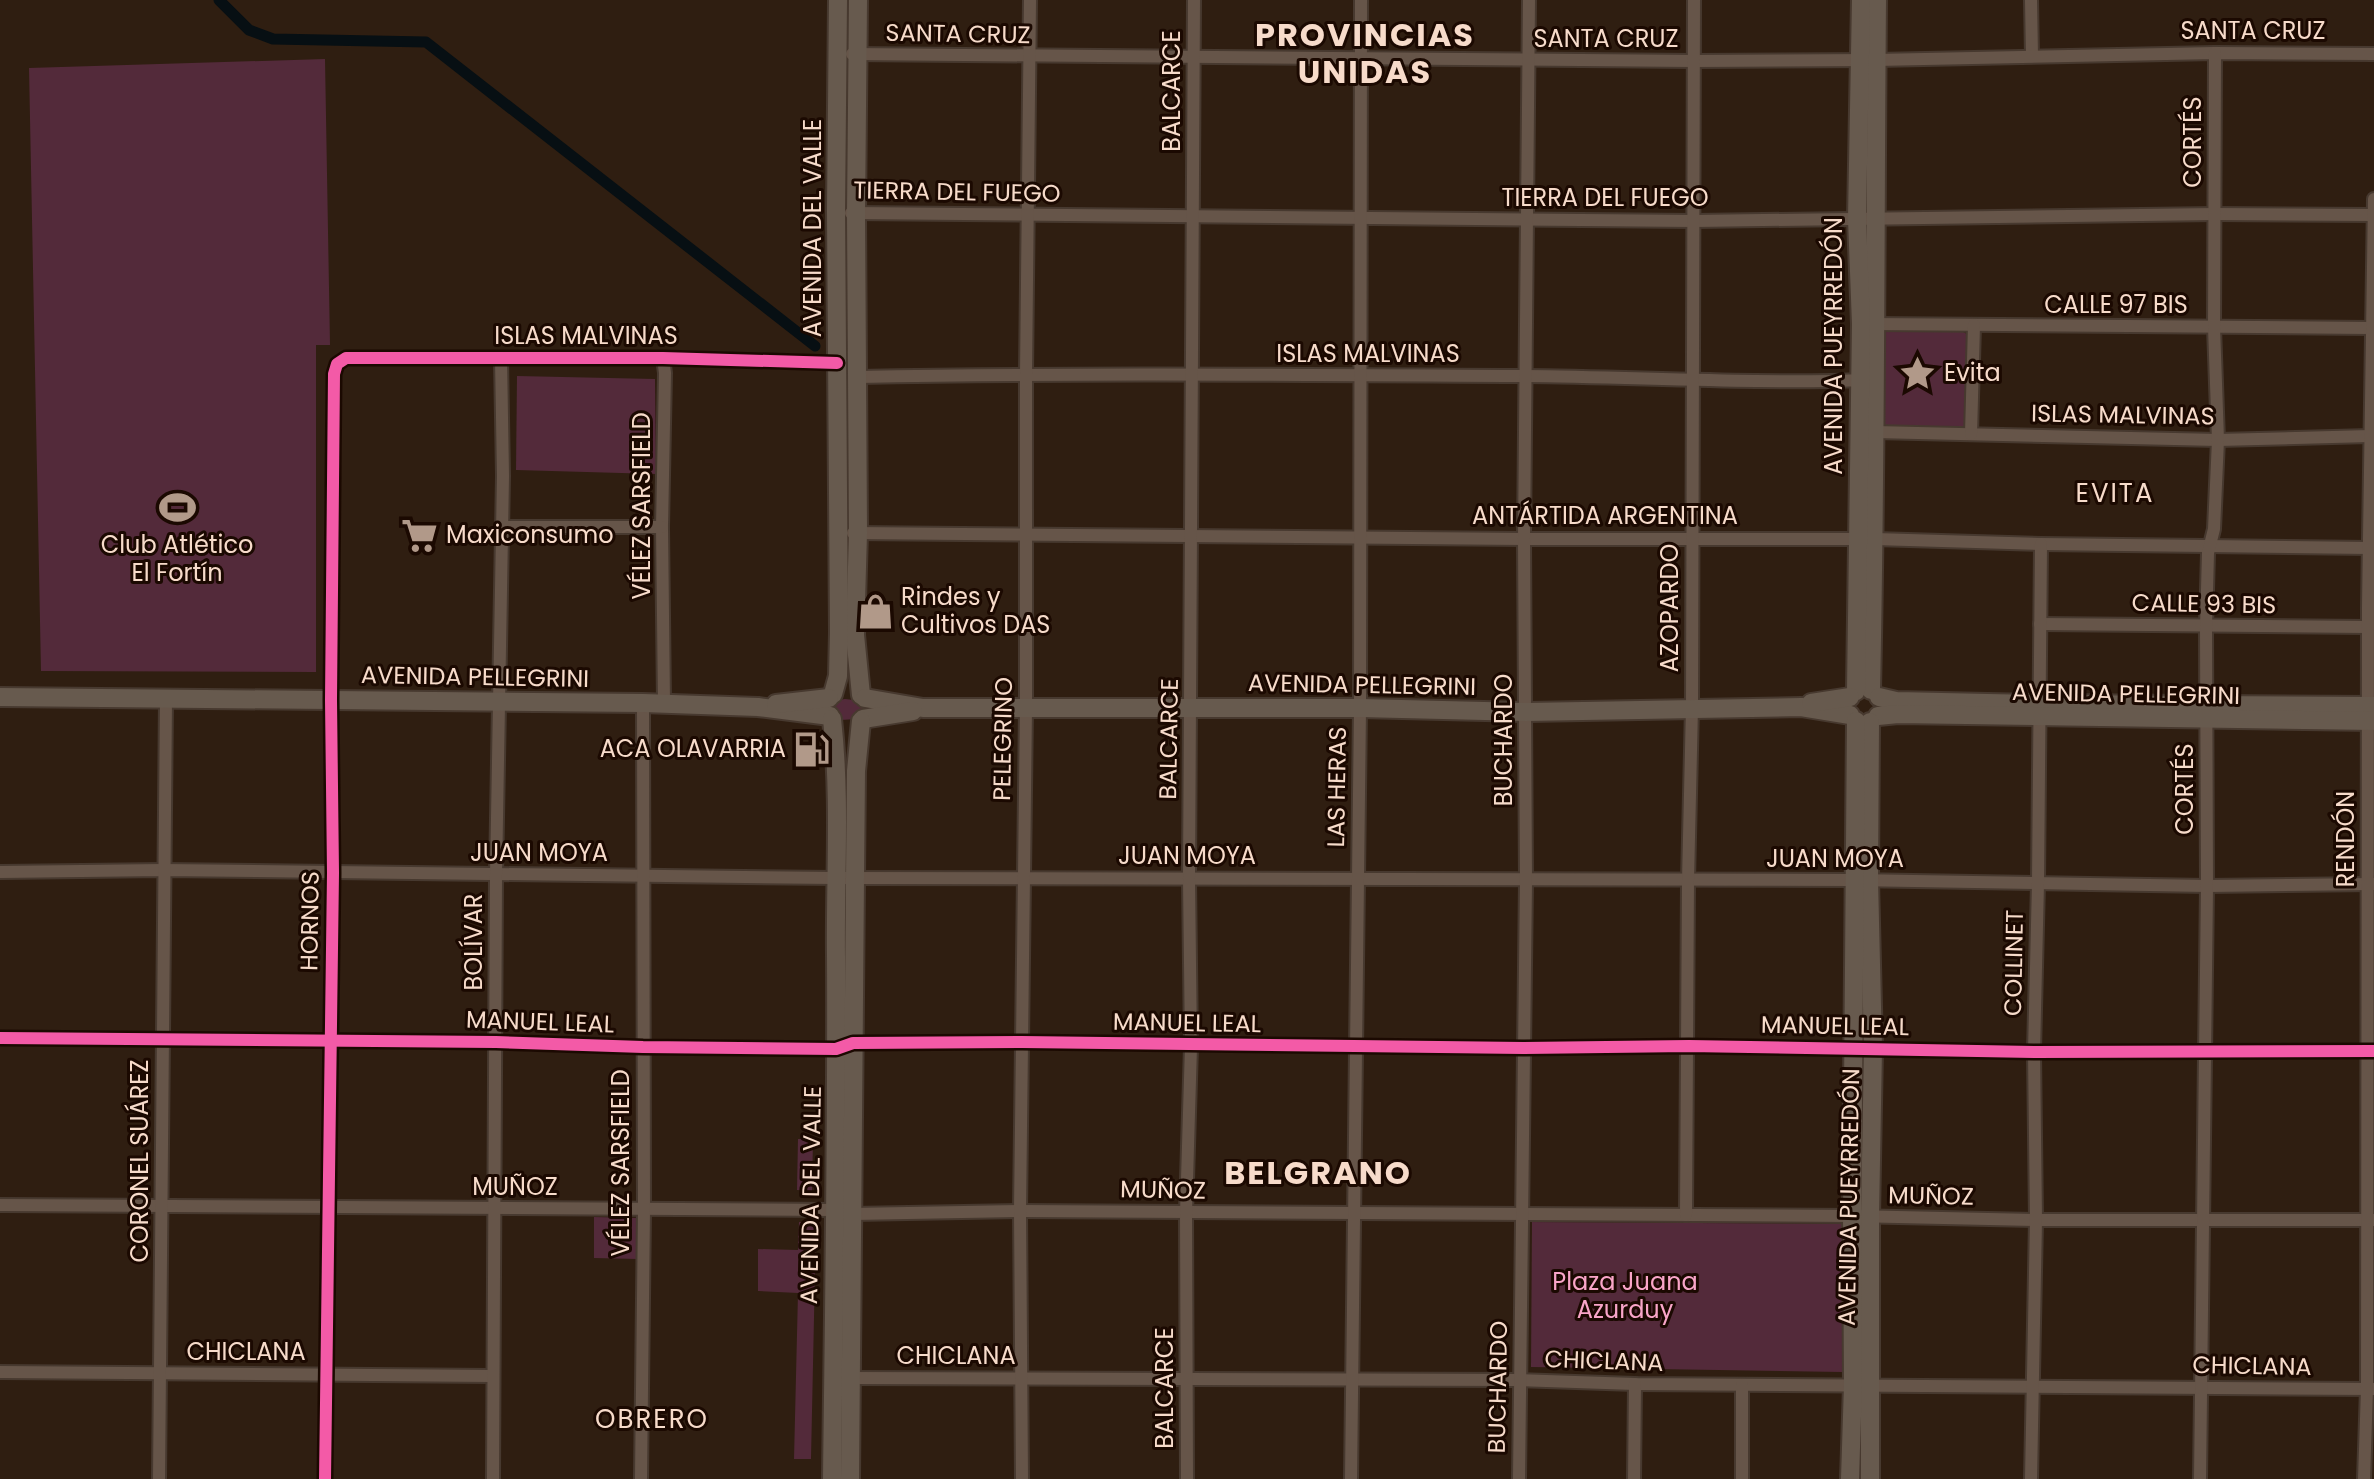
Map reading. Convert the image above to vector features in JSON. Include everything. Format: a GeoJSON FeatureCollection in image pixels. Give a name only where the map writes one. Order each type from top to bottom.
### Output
{"type":"FeatureCollection","features":[{"type":"Feature","properties":{"kind":"main road","name":"AVENIDA DEL VALLE"},"geometry":{"type":"LineString","coordinates":[[838,0],[837,363],[855,635],[863,696]]}},
{"type":"Feature","properties":{"kind":"main road","name":"AVENIDA DEL VALLE"},"geometry":{"type":"LineString","coordinates":[[832,1479],[853,1214],[835,878],[838,784],[831,707],[838,676],[859,377],[856,214],[858,0]]}},
{"type":"Feature","properties":{"kind":"main road","name":"AVENIDA PUEYRREDÓN"},"geometry":{"type":"LineString","coordinates":[[1861,0],[1868,60],[1868,380],[1862,880],[1853,1050],[1861,1216],[1861,1385],[1870,1479]]}},
{"type":"Feature","properties":{"kind":"main road","name":"AVENIDA PUEYRREDÓN"},"geometry":{"type":"LineString","coordinates":[[1868,60],[1877,0]]}},
{"type":"Feature","properties":{"kind":"main road","name":"AVENIDA PUEYRREDÓN"},"geometry":{"type":"LineString","coordinates":[[1866,539],[1875,432],[1868,380]]}},
{"type":"Feature","properties":{"kind":"main road"},"geometry":{"type":"LineString","coordinates":[[846,692],[863,696],[867,714],[862,720],[845,724],[831,707],[846,692]]}},
{"type":"Feature","properties":{"kind":"main road","name":"AVENIDA PELLEGRINI"},"geometry":{"type":"LineString","coordinates":[[863,696],[923,708]]}},
{"type":"Feature","properties":{"kind":"main road","name":"AVENIDA PELLEGRINI"},"geometry":{"type":"LineString","coordinates":[[0,697],[831,707]]}},
{"type":"Feature","properties":{"kind":"main road","name":"AVENIDA PELLEGRINI"},"geometry":{"type":"LineString","coordinates":[[862,720],[923,708],[1026,707],[1527,712],[1864,706],[1898,714],[2039,711],[2371,713]]}},
{"type":"Feature","properties":{"kind":"main road","name":"AVENIDA DEL VALLE"},"geometry":{"type":"LineString","coordinates":[[850,1479],[834,1210],[855,878],[856,771],[862,720]]}},
{"type":"Feature","properties":{"kind":"main road","name":"AVENIDA PUEYRREDÓN"},"geometry":{"type":"LineString","coordinates":[[1861,1216],[1873,1048],[1862,880]]}},
{"type":"Feature","properties":{"kind":"main road","name":"AVENIDA PUEYRREDÓN"},"geometry":{"type":"LineString","coordinates":[[1850,1479],[1861,1385]]}},
{"type":"Feature","properties":{"kind":"street","name":"PELEGRINO"},"geometry":{"type":"LineString","coordinates":[[1022,1479],[1020,1211],[1030,0]]}},
{"type":"Feature","properties":{"kind":"street","name":"BALCARCE"},"geometry":{"type":"LineString","coordinates":[[1187,1479],[1194,0]]}},
{"type":"Feature","properties":{"kind":"street","name":"LAS HERAS"},"geometry":{"type":"LineString","coordinates":[[1351,1479],[1360,708],[1361,0]]}},
{"type":"Feature","properties":{"kind":"street","name":"BUCHARDO"},"geometry":{"type":"LineString","coordinates":[[1519,1479],[1526,881],[1524,539],[1529,0]]}},
{"type":"Feature","properties":{"kind":"street","name":"AZOPARDO"},"geometry":{"type":"LineString","coordinates":[[1686,1215],[1692,707],[1694,0]]}},
{"type":"Feature","properties":{"kind":"street"},"geometry":{"type":"LineString","coordinates":[[2031,0],[2032,56]]}},
{"type":"Feature","properties":{"kind":"street","name":"CORTÉS"},"geometry":{"type":"LineString","coordinates":[[2200,1479],[2207,886],[2206,627],[2208,553],[2212,545],[2218,440],[2214,327],[2215,53]]}},
{"type":"Feature","properties":{"kind":"street","name":"SANTA CRUZ"},"geometry":{"type":"LineString","coordinates":[[837,54],[1529,61],[2374,54]]}},
{"type":"Feature","properties":{"kind":"street","name":"RENDÓN"},"geometry":{"type":"LineString","coordinates":[[2364,1479],[2370,1389],[2371,713],[2368,627],[2374,199]]}},
{"type":"Feature","properties":{"kind":"street","name":"TIERRA DEL FUEGO"},"geometry":{"type":"LineString","coordinates":[[836,211],[856,214],[1695,221],[2373,215]]}},
{"type":"Feature","properties":{"kind":"street","name":"CALLE 97 BIS"},"geometry":{"type":"LineString","coordinates":[[1868,324],[2371,328]]}},
{"type":"Feature","properties":{"kind":"street"},"geometry":{"type":"LineString","coordinates":[[1971,434],[1974,325]]}},
{"type":"Feature","properties":{"kind":"street","name":"ISLAS MALVINAS"},"geometry":{"type":"LineString","coordinates":[[337,364],[346,358],[663,358],[837,363]]}},
{"type":"Feature","properties":{"kind":"street","name":"BOLÍVAR"},"geometry":{"type":"LineString","coordinates":[[493,1479],[501,358]]}},
{"type":"Feature","properties":{"kind":"street","name":"VÉLEZ SARSFIELD"},"geometry":{"type":"LineString","coordinates":[[663,358],[664,703]]}},
{"type":"Feature","properties":{"kind":"street","name":"HORNOS"},"geometry":{"type":"LineString","coordinates":[[325,1479],[333,873],[334,374],[337,364]]}},
{"type":"Feature","properties":{"kind":"street","name":"ISLAS MALVINAS"},"geometry":{"type":"LineString","coordinates":[[859,377],[1026,374],[1868,380]]}},
{"type":"Feature","properties":{"kind":"street","name":"ISLAS MALVINAS"},"geometry":{"type":"LineString","coordinates":[[1875,432],[2218,440],[2370,436]]}},
{"type":"Feature","properties":{"kind":"street"},"geometry":{"type":"LineString","coordinates":[[501,527],[662,527]]}},
{"type":"Feature","properties":{"kind":"street","name":"ANTÁRTIDA ARGENTINA"},"geometry":{"type":"LineString","coordinates":[[849,533],[1866,539],[2370,548]]}},
{"type":"Feature","properties":{"kind":"street","name":"COLLINET"},"geometry":{"type":"LineString","coordinates":[[2031,1479],[2041,544]]}},
{"type":"Feature","properties":{"kind":"street","name":"CALLE 93 BIS"},"geometry":{"type":"LineString","coordinates":[[2040,624],[2368,627]]}},
{"type":"Feature","properties":{"kind":"street","name":"CORONEL SUÁREZ"},"geometry":{"type":"LineString","coordinates":[[159,1479],[166,699]]}},
{"type":"Feature","properties":{"kind":"street","name":"VÉLEZ SARSFIELD"},"geometry":{"type":"LineString","coordinates":[[641,1479],[643,703]]}},
{"type":"Feature","properties":{"kind":"street","name":"JUAN MOYA"},"geometry":{"type":"LineString","coordinates":[[0,872],[163,870],[835,878],[1862,880],[2207,886],[2371,884]]}},
{"type":"Feature","properties":{"kind":"street","name":"MANUEL LEAL"},"geometry":{"type":"LineString","coordinates":[[0,1038],[496,1042],[643,1047],[1022,1042],[1523,1048],[1689,1046],[2034,1052],[2371,1051]]}},
{"type":"Feature","properties":{"kind":"street","name":"MUÑOZ"},"geometry":{"type":"LineString","coordinates":[[0,1205],[834,1210],[853,1214],[1020,1211],[2371,1220]]}},
{"type":"Feature","properties":{"kind":"street","name":"CHICLANA"},"geometry":{"type":"LineString","coordinates":[[0,1372],[492,1376]]}},
{"type":"Feature","properties":{"kind":"street","name":"CHICLANA"},"geometry":{"type":"LineString","coordinates":[[842,1379],[1520,1380],[1635,1384],[2370,1389]]}},
{"type":"Feature","properties":{"kind":"street"},"geometry":{"type":"LineString","coordinates":[[1634,1479],[1635,1384]]}},
{"type":"Feature","properties":{"kind":"street"},"geometry":{"type":"LineString","coordinates":[[1742,1385],[1742,1479]]}},
{"type":"Feature","properties":{"kind":"green space","name":"Club Atlético El Fortín"},"geometry":{"type":"Polygon","coordinates":[[[325,59],[330,345],[316,345],[316,672],[41,671],[29,68],[325,59]]]}},
{"type":"Feature","properties":{"kind":"green space"},"geometry":{"type":"Polygon","coordinates":[[[844,231],[850,231],[852,519],[846,519],[844,231]]]}},
{"type":"Feature","properties":{"kind":"green space"},"geometry":{"type":"Polygon","coordinates":[[[1885,331],[1963,332],[1969,335],[1968,427],[1882,425],[1885,331]]]}},
{"type":"Feature","properties":{"kind":"green space"},"geometry":{"type":"Polygon","coordinates":[[[517,376],[655,379],[656,474],[516,470],[517,376]]]}},
{"type":"Feature","properties":{"kind":"green space"},"geometry":{"type":"Polygon","coordinates":[[[845,699],[854,700],[862,707],[856,719],[841,720],[833,710],[833,705],[845,699]]]}},
{"type":"Feature","properties":{"kind":"green space"},"geometry":{"type":"Polygon","coordinates":[[[798,1139],[813,1139],[812,1191],[797,1190],[798,1139]]]}},
{"type":"Feature","properties":{"kind":"green space"},"geometry":{"type":"Polygon","coordinates":[[[594,1217],[638,1218],[637,1259],[594,1258],[594,1217]]]}},
{"type":"Feature","properties":{"kind":"green space"},"geometry":{"type":"Polygon","coordinates":[[[799,1222],[816,1223],[811,1459],[794,1459],[798,1293],[758,1291],[758,1249],[798,1250],[799,1222]]]}},
{"type":"Feature","properties":{"kind":"green space","name":"Plaza Juana Azurduy"},"geometry":{"type":"Polygon","coordinates":[[[1532,1222],[1844,1224],[1842,1372],[1531,1367],[1532,1222]]]}},
{"type":"Feature","properties":{"kind":"waterway"},"geometry":{"type":"LineString","coordinates":[[219,0],[249,30],[273,39],[426,42],[815,346]]}},
{"type":"Feature","properties":{"kind":"cycle path"},"geometry":{"type":"LineString","coordinates":[[325,1479],[333,873],[334,374],[337,364],[346,358],[663,358],[837,363]]}},
{"type":"Feature","properties":{"kind":"cycle path"},"geometry":{"type":"LineString","coordinates":[[0,1038],[496,1042],[836,1049],[853,1043],[1022,1042],[1523,1048],[1689,1046],[2034,1052],[2374,1051]]}},
{"type":"Feature","properties":{"kind":"place","name":"Evita"},"geometry":{"type":"Point","coordinates":[1918,373]}},
{"type":"Feature","properties":{"kind":"place","name":"Club Atlético El Fortín"},"geometry":{"type":"Point","coordinates":[177,508]}},
{"type":"Feature","properties":{"kind":"place","name":"Maxiconsumo"},"geometry":{"type":"Point","coordinates":[420,535]}},
{"type":"Feature","properties":{"kind":"place","name":"Rindes y Cultivos DAS"},"geometry":{"type":"Point","coordinates":[875,611]}},
{"type":"Feature","properties":{"kind":"place","name":"ACA OLAVARRIA"},"geometry":{"type":"Point","coordinates":[812,749]}},
{"type":"Feature","properties":{"kind":"district","name":"PROVINCIAS UNIDAS"},"geometry":{"type":"Point","coordinates":[1365,54]}},
{"type":"Feature","properties":{"kind":"district","name":"EVITA"},"geometry":{"type":"Point","coordinates":[2115,493]}},
{"type":"Feature","properties":{"kind":"district","name":"BELGRANO"},"geometry":{"type":"Point","coordinates":[1318,1173]}},
{"type":"Feature","properties":{"kind":"district","name":"OBRERO"},"geometry":{"type":"Point","coordinates":[652,1419]}}]}
